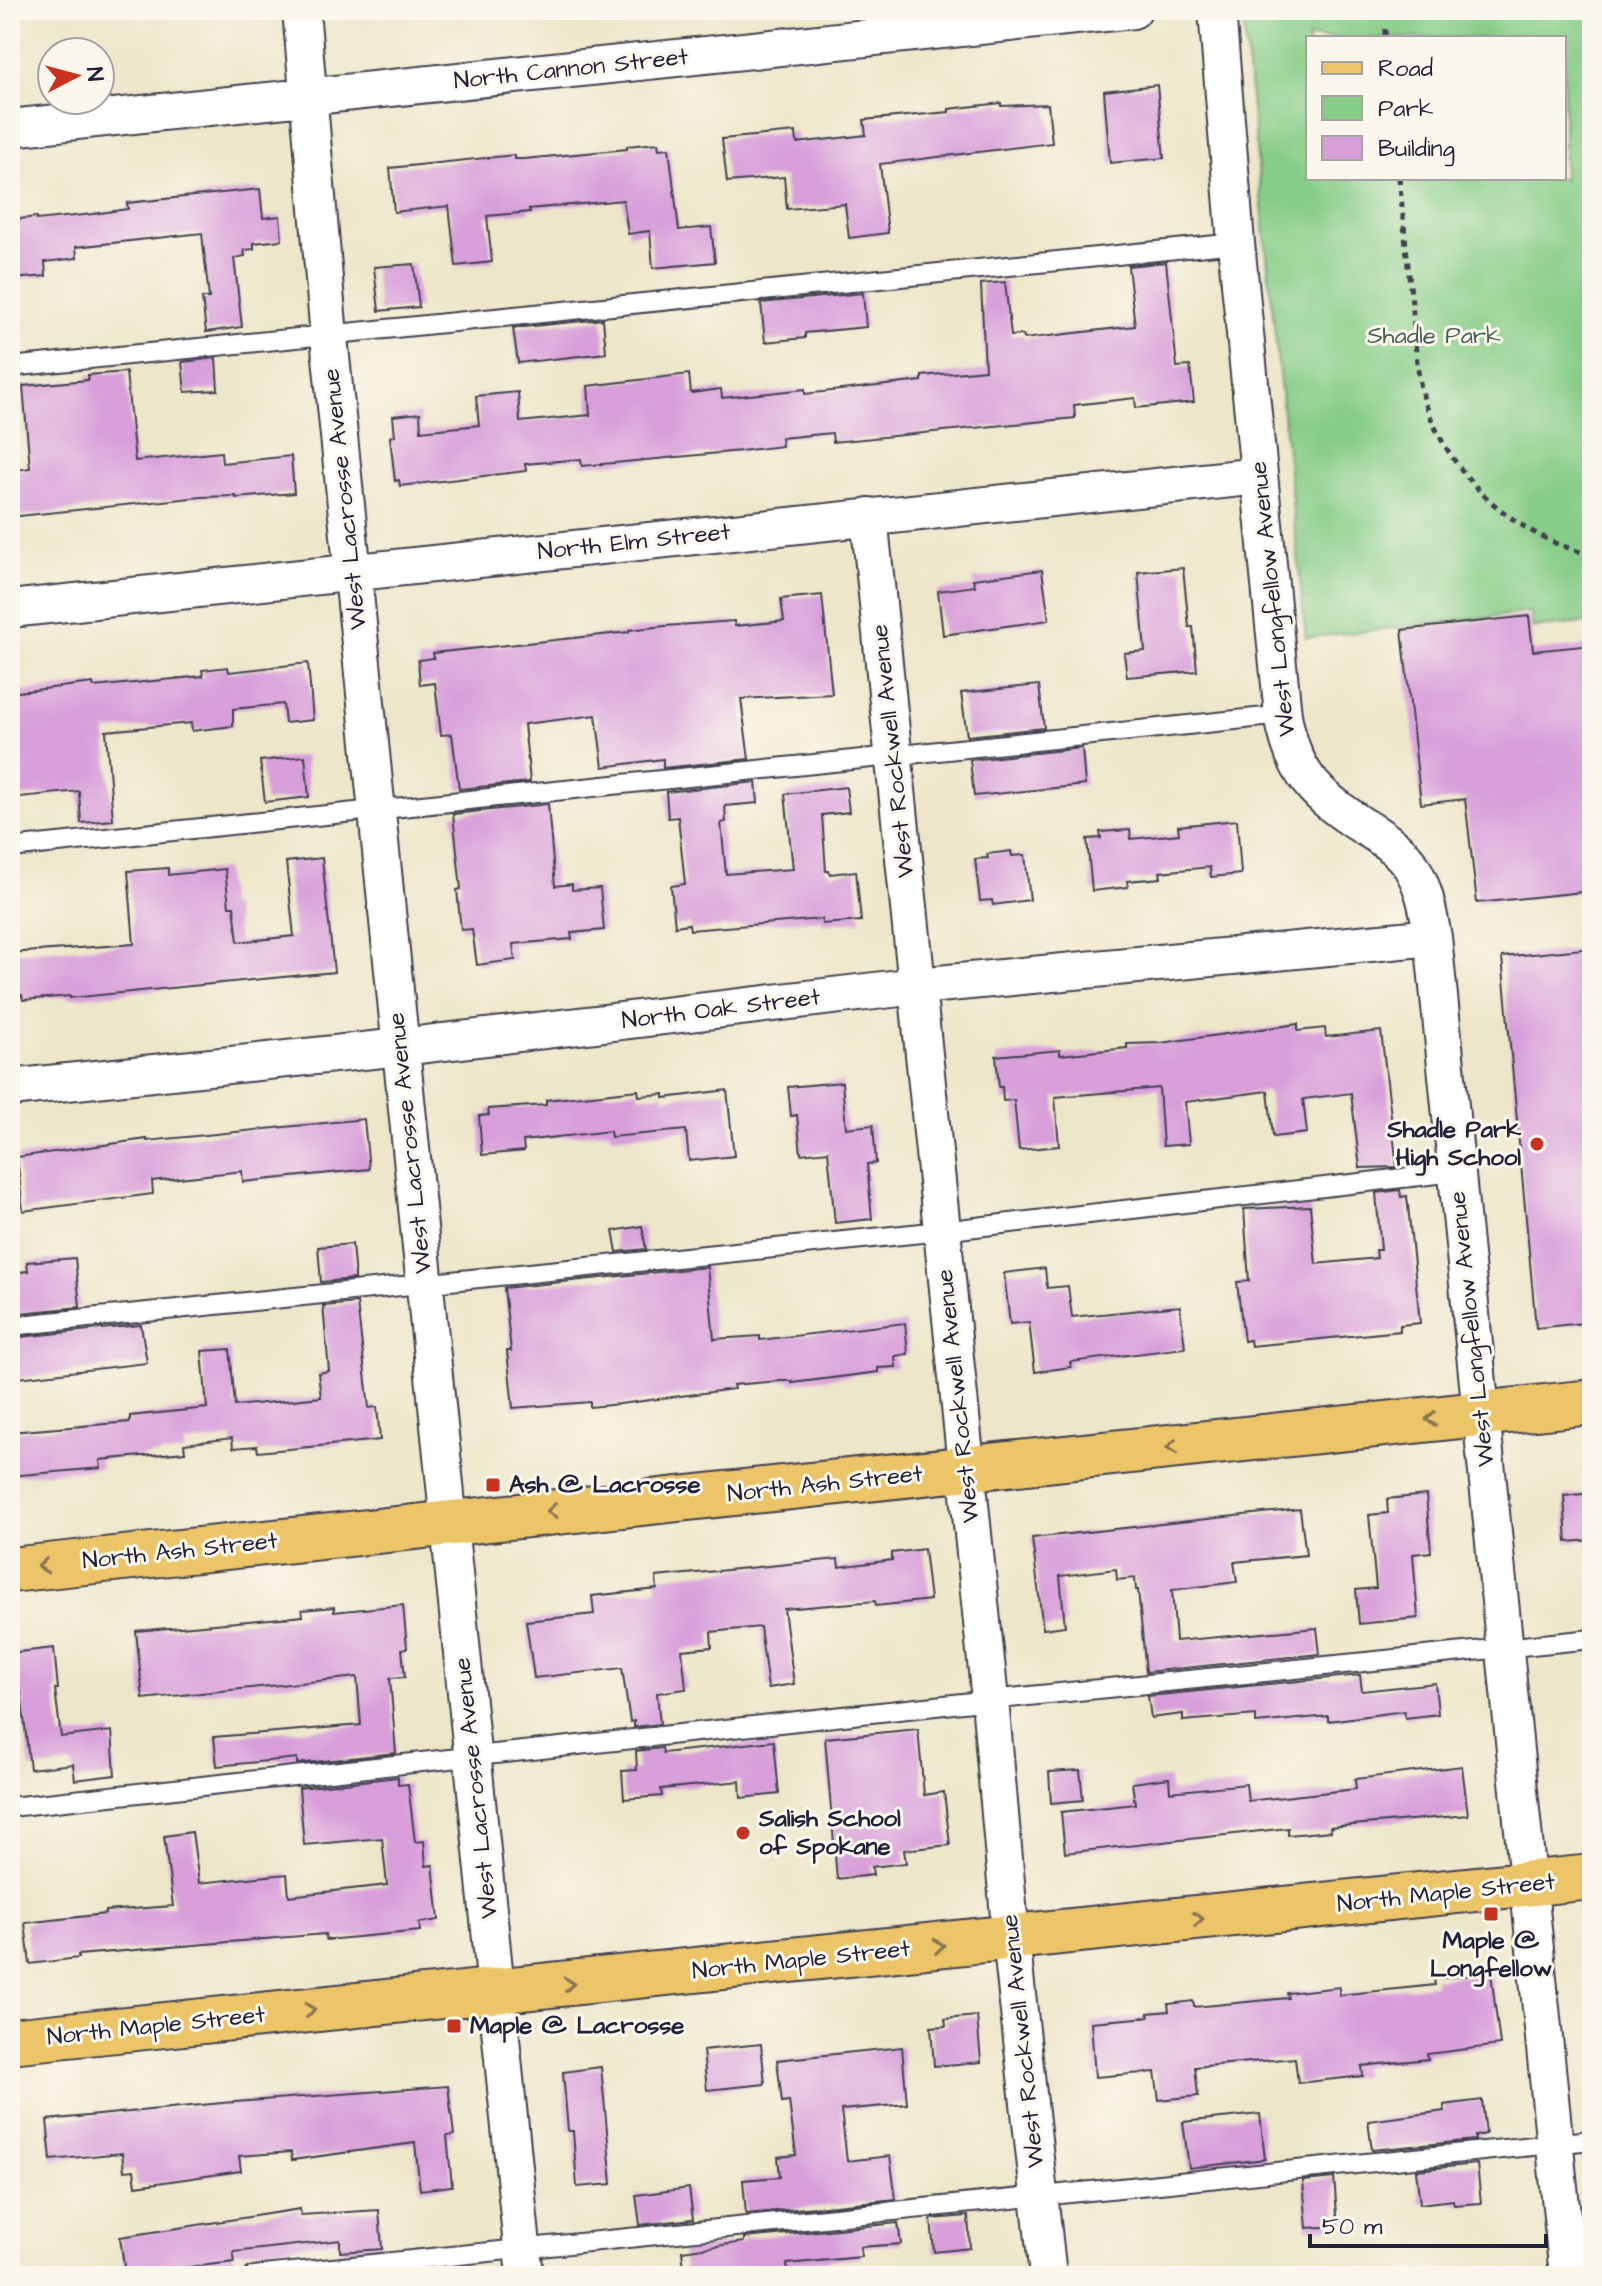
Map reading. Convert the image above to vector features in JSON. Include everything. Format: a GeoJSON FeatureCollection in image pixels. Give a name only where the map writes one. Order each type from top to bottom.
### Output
{"type":"FeatureCollection","features":[{"type":"Feature","properties":{"kind":"main road","name":"North Ash Street"},"geometry":{"type":"LineString","coordinates":[[10,1570],[1592,1402]]}},
{"type":"Feature","properties":{"kind":"main road","name":"North Maple Street"},"geometry":{"type":"LineString","coordinates":[[10,2041],[1592,1877]]}},
{"type":"Feature","properties":{"kind":"street","name":"West Lacrosse Avenue"},"geometry":{"type":"LineString","coordinates":[[301,10],[352,573],[524,2263]]}},
{"type":"Feature","properties":{"kind":"street","name":"North Cannon Street"},"geometry":{"type":"LineString","coordinates":[[10,128],[1133,10]]}},
{"type":"Feature","properties":{"kind":"street","name":"West Longfellow Avenue"},"geometry":{"type":"LineString","coordinates":[[1217,10],[1236,243],[1283,715],[1289,747],[1307,780],[1335,808],[1382,838],[1409,863],[1425,893],[1433,937],[1568,2276]]}},
{"type":"Feature","properties":{"kind":"street","name":"North Elm Street"},"geometry":{"type":"LineString","coordinates":[[10,609],[1259,476]]}},
{"type":"Feature","properties":{"kind":"street","name":"West Rockwell Avenue"},"geometry":{"type":"LineString","coordinates":[[869,516],[990,1700],[1011,1939],[1048,2276]]}},
{"type":"Feature","properties":{"kind":"street","name":"North Oak Street"},"geometry":{"type":"LineString","coordinates":[[10,1088],[401,1047],[917,986],[1433,937]]}},
{"type":"Feature","properties":{"kind":"lane"},"geometry":{"type":"LineString","coordinates":[[10,367],[1236,243]]}},
{"type":"Feature","properties":{"kind":"lane"},"geometry":{"type":"LineString","coordinates":[[10,848],[1283,715]]}},
{"type":"Feature","properties":{"kind":"lane"},"geometry":{"type":"LineString","coordinates":[[10,1326],[425,1286],[1455,1172]]}},
{"type":"Feature","properties":{"kind":"lane"},"geometry":{"type":"LineString","coordinates":[[10,1807],[990,1700],[1592,1639]]}},
{"type":"Feature","properties":{"kind":"lane"},"geometry":{"type":"LineString","coordinates":[[254,2276],[524,2263],[1040,2195],[1592,2140]]}},
{"type":"Feature","properties":{"kind":"path"},"geometry":{"type":"LineString","coordinates":[[1385,29],[1385,36]]}},
{"type":"Feature","properties":{"kind":"path"},"geometry":{"type":"LineString","coordinates":[[1399,180],[1422,392],[1437,432],[1459,468],[1486,498],[1544,538],[1592,555]]}},
{"type":"Feature","properties":{"kind":"green space","name":"Shadle Park"},"geometry":{"type":"Polygon","coordinates":[[[1242,10],[1592,10],[1592,622],[1533,628],[1531,612],[1306,638],[1242,10]]]}},
{"type":"Feature","properties":{"kind":"building"},"geometry":{"type":"Polygon","coordinates":[[[1157,85],[1164,158],[1110,163],[1104,91],[1157,85]]]}},
{"type":"Feature","properties":{"kind":"building"},"geometry":{"type":"Polygon","coordinates":[[[1001,103],[1001,106],[1048,104],[1052,143],[880,164],[888,233],[849,238],[845,204],[787,209],[784,177],[727,182],[722,139],[796,132],[797,143],[866,135],[864,120],[949,112],[949,109],[1001,103]]]}},
{"type":"Feature","properties":{"kind":"building"},"geometry":{"type":"Polygon","coordinates":[[[658,143],[659,149],[669,148],[679,230],[711,227],[715,262],[653,268],[650,231],[628,234],[623,200],[487,216],[492,262],[456,266],[449,206],[394,212],[390,168],[514,155],[514,159],[524,159],[658,143]]]}},
{"type":"Feature","properties":{"kind":"building"},"geometry":{"type":"Polygon","coordinates":[[[260,189],[263,218],[280,216],[282,240],[254,243],[254,249],[244,250],[245,256],[234,258],[242,327],[206,332],[202,298],[209,298],[202,233],[76,247],[77,258],[45,262],[46,276],[13,279],[10,220],[93,214],[128,209],[127,203],[260,189]]]}},
{"type":"Feature","properties":{"kind":"building"},"geometry":{"type":"Polygon","coordinates":[[[1166,262],[1177,367],[1190,366],[1194,402],[1136,408],[1135,398],[1074,405],[1075,418],[833,442],[832,433],[781,438],[782,446],[741,451],[582,466],[581,459],[525,464],[526,471],[400,486],[399,480],[395,481],[390,437],[395,436],[393,416],[420,413],[421,431],[479,425],[476,396],[518,392],[520,422],[590,415],[588,386],[689,374],[691,393],[721,389],[722,398],[805,389],[805,394],[922,381],[922,376],[985,370],[981,284],[1005,282],[1011,336],[1023,335],[1024,339],[1135,326],[1128,266],[1166,262]]]}},
{"type":"Feature","properties":{"kind":"building"},"geometry":{"type":"Polygon","coordinates":[[[414,264],[419,307],[379,311],[374,267],[414,264]]]}},
{"type":"Feature","properties":{"kind":"building"},"geometry":{"type":"Polygon","coordinates":[[[863,293],[866,327],[805,333],[805,338],[765,342],[761,303],[863,293]]]}},
{"type":"Feature","properties":{"kind":"building"},"geometry":{"type":"Polygon","coordinates":[[[603,319],[606,353],[518,363],[513,328],[603,319]]]}},
{"type":"Feature","properties":{"kind":"building"},"geometry":{"type":"Polygon","coordinates":[[[216,358],[218,390],[185,392],[182,362],[216,358]]]}},
{"type":"Feature","properties":{"kind":"building"},"geometry":{"type":"Polygon","coordinates":[[[126,372],[135,461],[221,452],[222,463],[291,456],[294,493],[236,498],[201,497],[10,517],[10,471],[30,468],[23,386],[88,380],[88,375],[126,372]]]}},
{"type":"Feature","properties":{"kind":"building"},"geometry":{"type":"Polygon","coordinates":[[[1183,568],[1197,671],[1127,677],[1124,653],[1145,651],[1138,572],[1183,568]]]}},
{"type":"Feature","properties":{"kind":"building"},"geometry":{"type":"Polygon","coordinates":[[[1042,570],[1049,620],[943,635],[938,591],[975,586],[973,579],[1042,570]]]}},
{"type":"Feature","properties":{"kind":"building"},"geometry":{"type":"Polygon","coordinates":[[[822,595],[832,694],[741,699],[749,759],[663,768],[663,759],[603,767],[596,715],[524,724],[530,782],[459,789],[452,734],[441,735],[435,683],[420,685],[418,660],[434,658],[433,653],[665,626],[734,621],[735,626],[784,621],[781,599],[822,595]]]}},
{"type":"Feature","properties":{"kind":"building"},"geometry":{"type":"Polygon","coordinates":[[[1529,616],[1533,651],[1592,645],[1592,891],[1477,903],[1465,799],[1421,804],[1402,630],[1529,616]]]}},
{"type":"Feature","properties":{"kind":"building"},"geometry":{"type":"Polygon","coordinates":[[[308,663],[313,720],[285,723],[283,704],[233,709],[233,726],[192,731],[191,723],[106,731],[113,820],[81,823],[79,791],[10,798],[10,693],[93,683],[94,687],[203,676],[202,670],[228,667],[229,672],[308,663]]]}},
{"type":"Feature","properties":{"kind":"building"},"geometry":{"type":"Polygon","coordinates":[[[1039,685],[1044,728],[967,736],[961,693],[1039,685]]]}},
{"type":"Feature","properties":{"kind":"building"},"geometry":{"type":"Polygon","coordinates":[[[1082,748],[1085,785],[974,796],[970,760],[1082,748]]]}},
{"type":"Feature","properties":{"kind":"building"},"geometry":{"type":"Polygon","coordinates":[[[305,756],[309,797],[265,802],[260,761],[305,756]]]}},
{"type":"Feature","properties":{"kind":"building"},"geometry":{"type":"Polygon","coordinates":[[[756,782],[758,803],[725,806],[726,822],[721,823],[726,874],[793,869],[785,794],[846,787],[849,812],[822,815],[826,871],[830,874],[856,871],[861,921],[822,924],[822,919],[690,930],[689,924],[675,926],[671,886],[685,884],[678,817],[668,818],[666,792],[756,782]]]}},
{"type":"Feature","properties":{"kind":"building"},"geometry":{"type":"Polygon","coordinates":[[[548,804],[555,886],[572,884],[572,890],[600,888],[604,930],[571,933],[572,939],[513,944],[515,960],[477,965],[472,929],[461,930],[457,890],[461,889],[453,814],[548,804]]]}},
{"type":"Feature","properties":{"kind":"building"},"geometry":{"type":"Polygon","coordinates":[[[1237,820],[1241,874],[1211,877],[1210,867],[1160,872],[1161,878],[1127,881],[1128,887],[1092,891],[1087,839],[1101,838],[1100,832],[1130,830],[1131,839],[1179,834],[1178,826],[1237,820]]]}},
{"type":"Feature","properties":{"kind":"building"},"geometry":{"type":"Polygon","coordinates":[[[1011,851],[1012,856],[1025,855],[1030,900],[993,905],[992,900],[980,901],[975,859],[1011,851]]]}},
{"type":"Feature","properties":{"kind":"building"},"geometry":{"type":"Polygon","coordinates":[[[322,858],[334,972],[70,998],[23,1000],[22,995],[11,996],[10,953],[134,944],[128,871],[168,868],[168,875],[225,869],[229,906],[234,906],[238,942],[294,936],[286,862],[322,858]]]}},
{"type":"Feature","properties":{"kind":"building"},"geometry":{"type":"Polygon","coordinates":[[[1592,948],[1592,1322],[1536,1328],[1502,957],[1592,948]]]}},
{"type":"Feature","properties":{"kind":"building"},"geometry":{"type":"Polygon","coordinates":[[[1298,1024],[1298,1031],[1325,1028],[1326,1037],[1381,1031],[1397,1167],[1360,1168],[1351,1093],[1303,1099],[1307,1133],[1273,1137],[1268,1091],[1185,1102],[1189,1144],[1163,1146],[1159,1088],[1055,1097],[1059,1146],[1019,1150],[1014,1100],[1003,1101],[996,1056],[1060,1050],[1060,1055],[1127,1048],[1127,1044],[1161,1043],[1298,1024]]]}},
{"type":"Feature","properties":{"kind":"building"},"geometry":{"type":"Polygon","coordinates":[[[842,1082],[846,1128],[873,1125],[876,1163],[867,1164],[872,1219],[835,1223],[828,1151],[801,1154],[797,1115],[791,1116],[788,1087],[842,1082]]]}},
{"type":"Feature","properties":{"kind":"building"},"geometry":{"type":"Polygon","coordinates":[[[638,1090],[639,1096],[664,1094],[664,1098],[727,1090],[734,1156],[689,1161],[686,1130],[611,1137],[610,1131],[523,1141],[524,1151],[482,1155],[479,1116],[489,1115],[488,1109],[546,1105],[546,1100],[638,1090]]]}},
{"type":"Feature","properties":{"kind":"building"},"geometry":{"type":"Polygon","coordinates":[[[364,1119],[369,1169],[243,1182],[242,1171],[152,1181],[153,1194],[23,1211],[17,1157],[147,1139],[364,1119]]]}},
{"type":"Feature","properties":{"kind":"building"},"geometry":{"type":"Polygon","coordinates":[[[1400,1190],[1401,1197],[1407,1196],[1420,1323],[1400,1325],[1400,1331],[1251,1346],[1250,1340],[1244,1341],[1237,1282],[1249,1281],[1244,1209],[1310,1206],[1316,1264],[1377,1258],[1376,1250],[1381,1250],[1376,1193],[1400,1190]]]}},
{"type":"Feature","properties":{"kind":"building"},"geometry":{"type":"Polygon","coordinates":[[[642,1226],[646,1249],[617,1252],[613,1231],[642,1226]]]}},
{"type":"Feature","properties":{"kind":"building"},"geometry":{"type":"Polygon","coordinates":[[[352,1244],[355,1279],[321,1282],[318,1247],[352,1244]]]}},
{"type":"Feature","properties":{"kind":"building"},"geometry":{"type":"Polygon","coordinates":[[[75,1258],[80,1307],[10,1314],[10,1273],[28,1271],[27,1262],[75,1258]]]}},
{"type":"Feature","properties":{"kind":"building"},"geometry":{"type":"Polygon","coordinates":[[[707,1267],[714,1339],[760,1336],[760,1340],[905,1323],[908,1354],[895,1356],[896,1367],[878,1368],[878,1372],[792,1383],[780,1381],[733,1385],[734,1389],[590,1407],[590,1402],[513,1408],[504,1288],[707,1267]]]}},
{"type":"Feature","properties":{"kind":"building"},"geometry":{"type":"Polygon","coordinates":[[[1045,1268],[1047,1288],[1068,1286],[1072,1317],[1180,1306],[1185,1348],[1070,1362],[1071,1367],[1035,1372],[1029,1322],[1010,1324],[1004,1273],[1045,1268]]]}},
{"type":"Feature","properties":{"kind":"building"},"geometry":{"type":"Polygon","coordinates":[[[357,1303],[369,1408],[377,1407],[380,1440],[258,1452],[257,1446],[233,1448],[232,1438],[184,1444],[185,1452],[100,1460],[101,1468],[10,1476],[10,1432],[130,1422],[130,1416],[207,1408],[202,1351],[230,1349],[235,1406],[321,1397],[318,1373],[329,1371],[323,1306],[357,1303]]]}},
{"type":"Feature","properties":{"kind":"building"},"geometry":{"type":"Polygon","coordinates":[[[141,1325],[147,1363],[10,1379],[10,1338],[141,1325]]]}},
{"type":"Feature","properties":{"kind":"building"},"geometry":{"type":"Polygon","coordinates":[[[1592,1493],[1592,1540],[1567,1542],[1564,1496],[1592,1493]]]}},
{"type":"Feature","properties":{"kind":"building"},"geometry":{"type":"Polygon","coordinates":[[[1426,1495],[1431,1552],[1413,1554],[1418,1618],[1359,1624],[1356,1590],[1376,1588],[1369,1515],[1388,1513],[1387,1499],[1426,1495]]]}},
{"type":"Feature","properties":{"kind":"building"},"geometry":{"type":"Polygon","coordinates":[[[1300,1509],[1306,1555],[1234,1562],[1237,1582],[1172,1590],[1176,1641],[1317,1628],[1320,1654],[1146,1672],[1135,1578],[1117,1580],[1116,1569],[1060,1576],[1065,1626],[1043,1629],[1032,1538],[1300,1509]]]}},
{"type":"Feature","properties":{"kind":"building"},"geometry":{"type":"Polygon","coordinates":[[[924,1549],[930,1600],[876,1606],[875,1601],[784,1609],[794,1684],[768,1688],[760,1627],[711,1632],[712,1647],[682,1650],[686,1689],[657,1693],[660,1724],[634,1727],[634,1721],[630,1722],[622,1668],[534,1678],[526,1621],[594,1614],[592,1596],[657,1589],[656,1577],[838,1559],[839,1567],[892,1560],[892,1553],[924,1549]]]}},
{"type":"Feature","properties":{"kind":"building"},"geometry":{"type":"Polygon","coordinates":[[[403,1605],[407,1648],[402,1649],[405,1677],[390,1678],[396,1753],[297,1764],[297,1758],[217,1766],[214,1737],[361,1725],[357,1677],[143,1699],[136,1631],[303,1616],[302,1610],[334,1607],[334,1612],[403,1605]]]}},
{"type":"Feature","properties":{"kind":"building"},"geometry":{"type":"Polygon","coordinates":[[[54,1648],[61,1737],[112,1731],[115,1775],[75,1780],[73,1764],[30,1769],[21,1692],[10,1694],[10,1653],[54,1648]]]}},
{"type":"Feature","properties":{"kind":"building"},"geometry":{"type":"Polygon","coordinates":[[[1360,1675],[1362,1691],[1435,1683],[1438,1714],[1405,1718],[1404,1711],[1328,1721],[1328,1716],[1256,1723],[1256,1715],[1183,1721],[1183,1714],[1151,1718],[1148,1696],[1360,1675]]]}},
{"type":"Feature","properties":{"kind":"building"},"geometry":{"type":"Polygon","coordinates":[[[918,1729],[924,1795],[944,1792],[950,1845],[904,1850],[906,1863],[872,1867],[873,1875],[837,1879],[825,1738],[918,1729]]]}},
{"type":"Feature","properties":{"kind":"building"},"geometry":{"type":"Polygon","coordinates":[[[774,1741],[779,1794],[741,1798],[740,1781],[661,1789],[662,1796],[624,1799],[622,1771],[637,1770],[636,1751],[662,1748],[663,1753],[774,1741]]]}},
{"type":"Feature","properties":{"kind":"building"},"geometry":{"type":"Polygon","coordinates":[[[1462,1766],[1468,1815],[1330,1827],[1331,1831],[1288,1835],[1288,1828],[1065,1853],[1061,1812],[1135,1804],[1132,1783],[1169,1778],[1170,1792],[1246,1784],[1248,1801],[1356,1789],[1355,1779],[1462,1766]]]}},
{"type":"Feature","properties":{"kind":"building"},"geometry":{"type":"Polygon","coordinates":[[[1080,1770],[1083,1800],[1051,1803],[1049,1772],[1080,1770]]]}},
{"type":"Feature","properties":{"kind":"building"},"geometry":{"type":"Polygon","coordinates":[[[398,1777],[398,1785],[408,1784],[415,1842],[424,1841],[426,1866],[433,1865],[439,1920],[419,1923],[420,1931],[326,1940],[325,1934],[264,1939],[78,1955],[79,1958],[30,1964],[25,1923],[105,1914],[105,1911],[173,1906],[164,1836],[192,1832],[199,1883],[287,1874],[289,1896],[387,1885],[382,1838],[304,1845],[299,1788],[398,1777]]]}},
{"type":"Feature","properties":{"kind":"building"},"geometry":{"type":"Polygon","coordinates":[[[1491,1973],[1500,2045],[1427,2054],[1428,2059],[1362,2066],[1363,2076],[1298,2083],[1295,2058],[1195,2067],[1198,2096],[1159,2100],[1155,2072],[1095,2077],[1091,2022],[1149,2017],[1148,2013],[1169,2011],[1168,2004],[1193,2001],[1194,2007],[1288,1998],[1287,1993],[1339,1987],[1339,1995],[1435,1985],[1434,1979],[1491,1973]]]}},
{"type":"Feature","properties":{"kind":"building"},"geometry":{"type":"Polygon","coordinates":[[[977,2016],[981,2062],[934,2066],[931,2027],[946,2026],[945,2019],[977,2016]]]}},
{"type":"Feature","properties":{"kind":"building"},"geometry":{"type":"Polygon","coordinates":[[[761,2044],[765,2084],[707,2090],[703,2050],[761,2044]]]}},
{"type":"Feature","properties":{"kind":"building"},"geometry":{"type":"Polygon","coordinates":[[[902,2047],[907,2104],[841,2110],[847,2161],[890,2156],[896,2199],[746,2214],[743,2180],[780,2177],[778,2157],[796,2155],[789,2101],[782,2102],[777,2060],[902,2047]]]}},
{"type":"Feature","properties":{"kind":"building"},"geometry":{"type":"Polygon","coordinates":[[[601,2067],[612,2184],[577,2187],[573,2131],[568,2131],[563,2072],[601,2067]]]}},
{"type":"Feature","properties":{"kind":"building"},"geometry":{"type":"Polygon","coordinates":[[[448,2086],[454,2135],[447,2136],[452,2186],[420,2190],[415,2143],[292,2160],[291,2152],[239,2156],[241,2171],[136,2186],[134,2170],[124,2171],[122,2153],[51,2160],[47,2120],[448,2086]]]}},
{"type":"Feature","properties":{"kind":"building"},"geometry":{"type":"Polygon","coordinates":[[[1482,2100],[1486,2134],[1475,2136],[1475,2140],[1372,2150],[1368,2121],[1444,2111],[1444,2105],[1482,2100]]]}},
{"type":"Feature","properties":{"kind":"building"},"geometry":{"type":"Polygon","coordinates":[[[1260,2114],[1265,2159],[1189,2168],[1183,2122],[1260,2114]]]}},
{"type":"Feature","properties":{"kind":"building"},"geometry":{"type":"Polygon","coordinates":[[[1477,2164],[1481,2203],[1454,2205],[1453,2200],[1420,2204],[1416,2170],[1477,2164]]]}},
{"type":"Feature","properties":{"kind":"building"},"geometry":{"type":"Polygon","coordinates":[[[1334,2178],[1338,2226],[1307,2228],[1303,2181],[1334,2178]]]}},
{"type":"Feature","properties":{"kind":"building"},"geometry":{"type":"Polygon","coordinates":[[[689,2188],[693,2219],[640,2225],[636,2195],[689,2188]]]}},
{"type":"Feature","properties":{"kind":"building"},"geometry":{"type":"Polygon","coordinates":[[[300,2209],[301,2215],[379,2210],[382,2249],[340,2252],[340,2240],[233,2252],[235,2262],[125,2274],[120,2237],[300,2209]]]}},
{"type":"Feature","properties":{"kind":"building"},"geometry":{"type":"Polygon","coordinates":[[[968,2216],[970,2248],[934,2252],[931,2219],[968,2216]]]}},
{"type":"Feature","properties":{"kind":"building"},"geometry":{"type":"Polygon","coordinates":[[[898,2223],[901,2244],[860,2247],[861,2257],[787,2264],[788,2276],[685,2276],[682,2251],[744,2242],[744,2238],[898,2223]]]}},
{"type":"Feature","properties":{"kind":"place","name":"Shadle Park High School"},"geometry":{"type":"Point","coordinates":[1537,1144]}},
{"type":"Feature","properties":{"kind":"place","name":"Ash @ Lacrosse"},"geometry":{"type":"Point","coordinates":[493,1485]}},
{"type":"Feature","properties":{"kind":"place","name":"Salish School of Spokane"},"geometry":{"type":"Point","coordinates":[743,1833]}},
{"type":"Feature","properties":{"kind":"place","name":"Maple @ Longfellow"},"geometry":{"type":"Point","coordinates":[1491,1914]}},
{"type":"Feature","properties":{"kind":"place","name":"Maple @ Lacrosse"},"geometry":{"type":"Point","coordinates":[454,2026]}}]}
